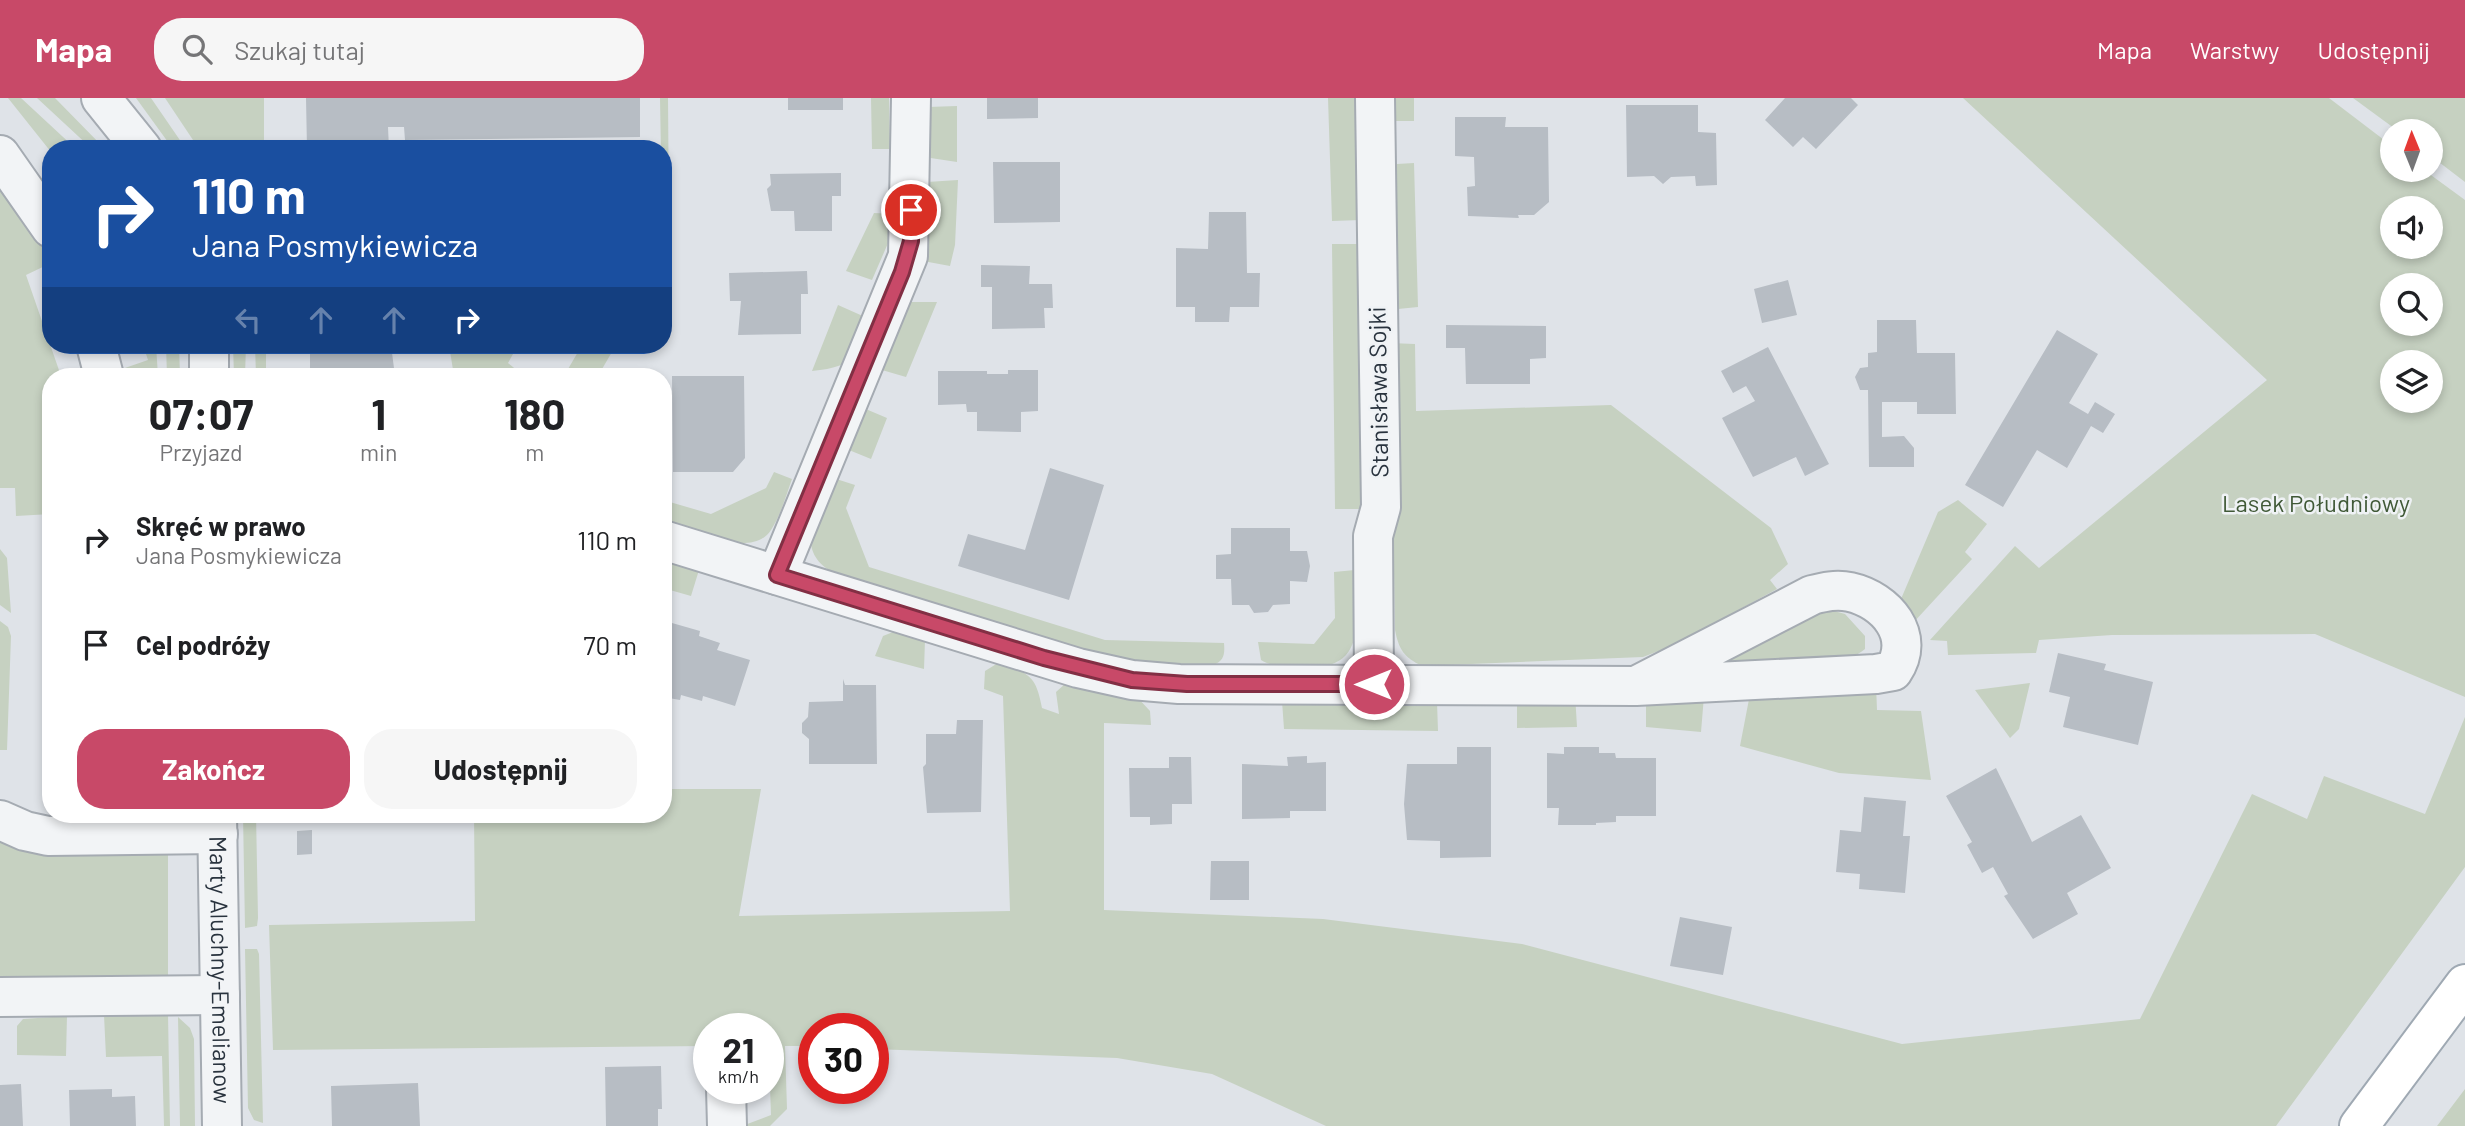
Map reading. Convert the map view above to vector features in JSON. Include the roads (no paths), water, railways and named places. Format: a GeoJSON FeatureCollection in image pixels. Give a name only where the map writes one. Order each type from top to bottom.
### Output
{"type":"FeatureCollection","features":[{"type":"Feature","properties":{"kind":"main road"},"geometry":{"type":"LineString","coordinates":[[2359,1126],[2465,984]]}},
{"type":"Feature","properties":{"kind":"street"},"geometry":{"type":"LineString","coordinates":[[101,98],[135,140]]}},
{"type":"Feature","properties":{"kind":"street"},"geometry":{"type":"LineString","coordinates":[[777,575],[908,256],[911,241],[911,98]]}},
{"type":"Feature","properties":{"kind":"street","name":"Stanisława Sojki"},"geometry":{"type":"LineString","coordinates":[[1374,684],[1373,536],[1381,507],[1375,98]]}},
{"type":"Feature","properties":{"kind":"street"},"geometry":{"type":"LineString","coordinates":[[0,155],[42,215]]}},
{"type":"Feature","properties":{"kind":"street"},"geometry":{"type":"LineString","coordinates":[[672,543],[1055,661],[1132,680],[1187,684],[1636,685],[1893,671],[1903,651],[1900,629],[1885,609],[1867,598],[1830,590],[1812,595],[1636,685]]}},
{"type":"Feature","properties":{"kind":"street"},"geometry":{"type":"LineString","coordinates":[[0,820],[25,831],[48,835],[116,824],[218,824]]}},
{"type":"Feature","properties":{"kind":"street","name":"Marty Aluchny-Emelianow"},"geometry":{"type":"LineString","coordinates":[[218,824],[222,1126]]}},
{"type":"Feature","properties":{"kind":"street"},"geometry":{"type":"LineString","coordinates":[[0,997],[220,995]]}},
{"type":"Feature","properties":{"kind":"street"},"geometry":{"type":"LineString","coordinates":[[726,1104],[727,1126]]}},
{"type":"Feature","properties":{"kind":"park label","name":"Lasek Południowy"},"geometry":{"type":"Point","coordinates":[2316,504]}}]}
